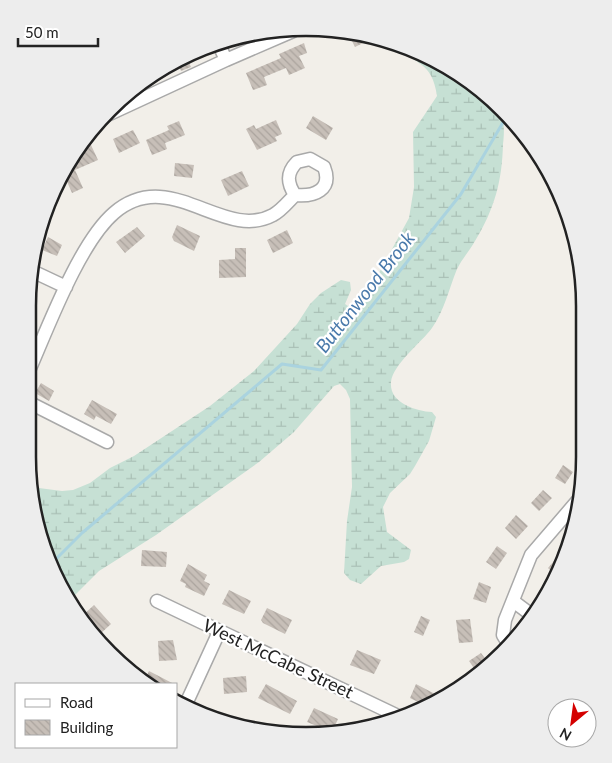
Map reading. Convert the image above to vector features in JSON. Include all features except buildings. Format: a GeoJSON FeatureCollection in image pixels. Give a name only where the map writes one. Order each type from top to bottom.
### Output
{"type":"FeatureCollection","features":[{"type":"Feature","properties":{"kind":"street"},"geometry":{"type":"LineString","coordinates":[[132,100],[276,38]]}},
{"type":"Feature","properties":{"kind":"street"},"geometry":{"type":"LineString","coordinates":[[221,50],[226,60]]}},
{"type":"Feature","properties":{"kind":"street"},"geometry":{"type":"LineString","coordinates":[[36,355],[66,287],[102,226],[114,213],[134,201],[148,198],[169,198],[197,206],[226,218],[254,220],[271,216],[295,195]]}},
{"type":"Feature","properties":{"kind":"street"},"geometry":{"type":"LineString","coordinates":[[39,274],[66,287]]}},
{"type":"Feature","properties":{"kind":"street"},"geometry":{"type":"LineString","coordinates":[[36,406],[108,442]]}},
{"type":"Feature","properties":{"kind":"street"},"geometry":{"type":"LineString","coordinates":[[505,639],[503,635],[503,627],[531,554],[571,508]]}},
{"type":"Feature","properties":{"kind":"street","name":"West McCabe Street"},"geometry":{"type":"LineString","coordinates":[[157,601],[391,713]]}},
{"type":"Feature","properties":{"kind":"street"},"geometry":{"type":"LineString","coordinates":[[513,601],[527,611]]}},
{"type":"Feature","properties":{"kind":"street"},"geometry":{"type":"LineString","coordinates":[[188,699],[219,632]]}},
{"type":"Feature","properties":{"kind":"green space"},"geometry":{"type":"Polygon","coordinates":[[[408,57],[441,72],[470,92],[503,122],[504,129],[499,182],[488,217],[457,269],[443,307],[432,328],[402,361],[391,382],[394,395],[399,400],[411,408],[432,412],[436,417],[429,441],[415,466],[410,474],[390,493],[383,507],[387,532],[411,550],[409,559],[404,562],[381,566],[361,584],[350,580],[344,573],[347,521],[352,487],[350,399],[346,390],[340,384],[334,386],[294,432],[259,462],[156,535],[99,571],[74,596],[57,560],[45,527],[39,488],[62,491],[73,490],[90,483],[110,468],[134,456],[210,406],[254,371],[297,324],[310,304],[321,293],[341,280],[350,282],[351,290],[345,304],[348,306],[358,300],[374,282],[409,218],[414,187],[413,132],[437,96],[435,84],[431,76],[421,64],[408,57]]]}},
{"type":"Feature","properties":{"kind":"waterway","name":"Buttonwood Brook"},"geometry":{"type":"LineString","coordinates":[[56,559],[82,533],[282,364],[321,370],[461,194],[503,122]]}}]}
